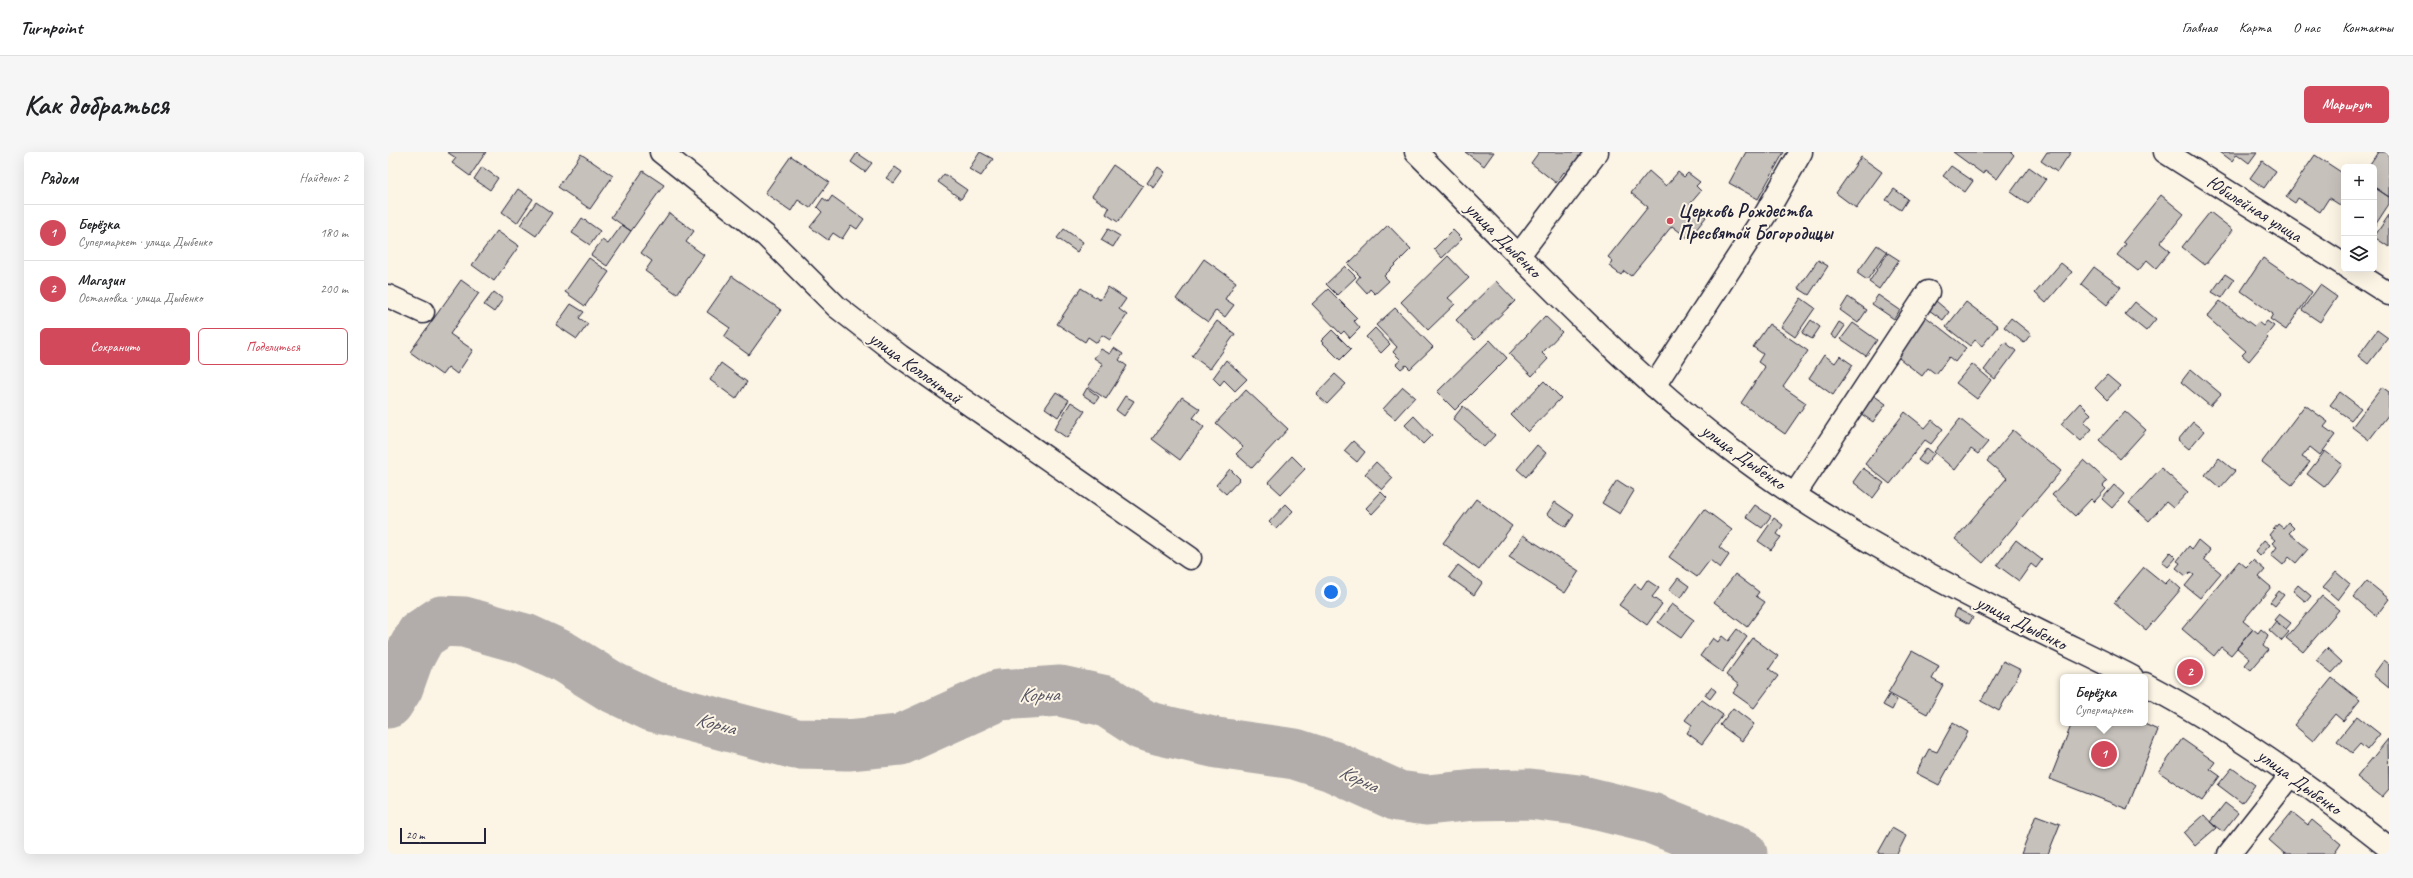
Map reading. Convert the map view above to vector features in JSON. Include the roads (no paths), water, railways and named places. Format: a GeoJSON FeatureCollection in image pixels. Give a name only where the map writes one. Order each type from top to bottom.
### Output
{"type":"FeatureCollection","features":[{"type":"Feature","properties":{"kind":"street","name":"улица Коллонтай"},"geometry":{"type":"LineString","coordinates":[[661,152],[766,236],[837,306],[894,352],[1190,558]]}},
{"type":"Feature","properties":{"kind":"street","name":"улица Дыбенко"},"geometry":{"type":"LineString","coordinates":[[1416,152],[1519,255],[1654,386],[1731,450],[1843,525],[1947,584],[2126,674]]}},
{"type":"Feature","properties":{"kind":"street"},"geometry":{"type":"LineString","coordinates":[[1519,255],[1597,152]]}},
{"type":"Feature","properties":{"kind":"street"},"geometry":{"type":"LineString","coordinates":[[1654,386],[1765,215],[1801,152]]}},
{"type":"Feature","properties":{"kind":"street","name":"Юбилейная улица"},"geometry":{"type":"LineString","coordinates":[[2165,152],[2341,263]]}},
{"type":"Feature","properties":{"kind":"street"},"geometry":{"type":"LineString","coordinates":[[2355,272],[2389,294]]}},
{"type":"Feature","properties":{"kind":"street"},"geometry":{"type":"LineString","coordinates":[[1795,494],[1928,292]]}},
{"type":"Feature","properties":{"kind":"street"},"geometry":{"type":"LineString","coordinates":[[388,296],[422,312]]}},
{"type":"Feature","properties":{"kind":"street","name":"улица Дыбенко"},"geometry":{"type":"LineString","coordinates":[[2148,686],[2238,737],[2292,774],[2389,848]]}},
{"type":"Feature","properties":{"kind":"street"},"geometry":{"type":"LineString","coordinates":[[2229,854],[2292,774]]}},
{"type":"Feature","properties":{"kind":"waterway","name":"Корна"},"geometry":{"type":"LineString","coordinates":[[388,703],[398,687],[408,659],[421,635],[442,621],[464,622],[525,639],[562,656],[612,687],[652,706],[796,744],[848,745],[900,740],[999,695],[1060,691],[1106,701],[1143,725],[1161,730],[1217,743],[1295,754],[1332,766],[1398,796],[1427,800],[1475,795],[1530,794],[1578,800],[1651,818],[1742,854]]}},
{"type":"Feature","properties":{"kind":"place","name":"Церковь Рождества Пресвятой Богородицы"},"geometry":{"type":"Point","coordinates":[1670,221]}},
{"type":"Feature","properties":{"kind":"place","name":"Магазин"},"geometry":{"type":"Point","coordinates":[2190,672]}},
{"type":"Feature","properties":{"kind":"place","name":"Берёзка"},"geometry":{"type":"Point","coordinates":[2104,754]}}]}
